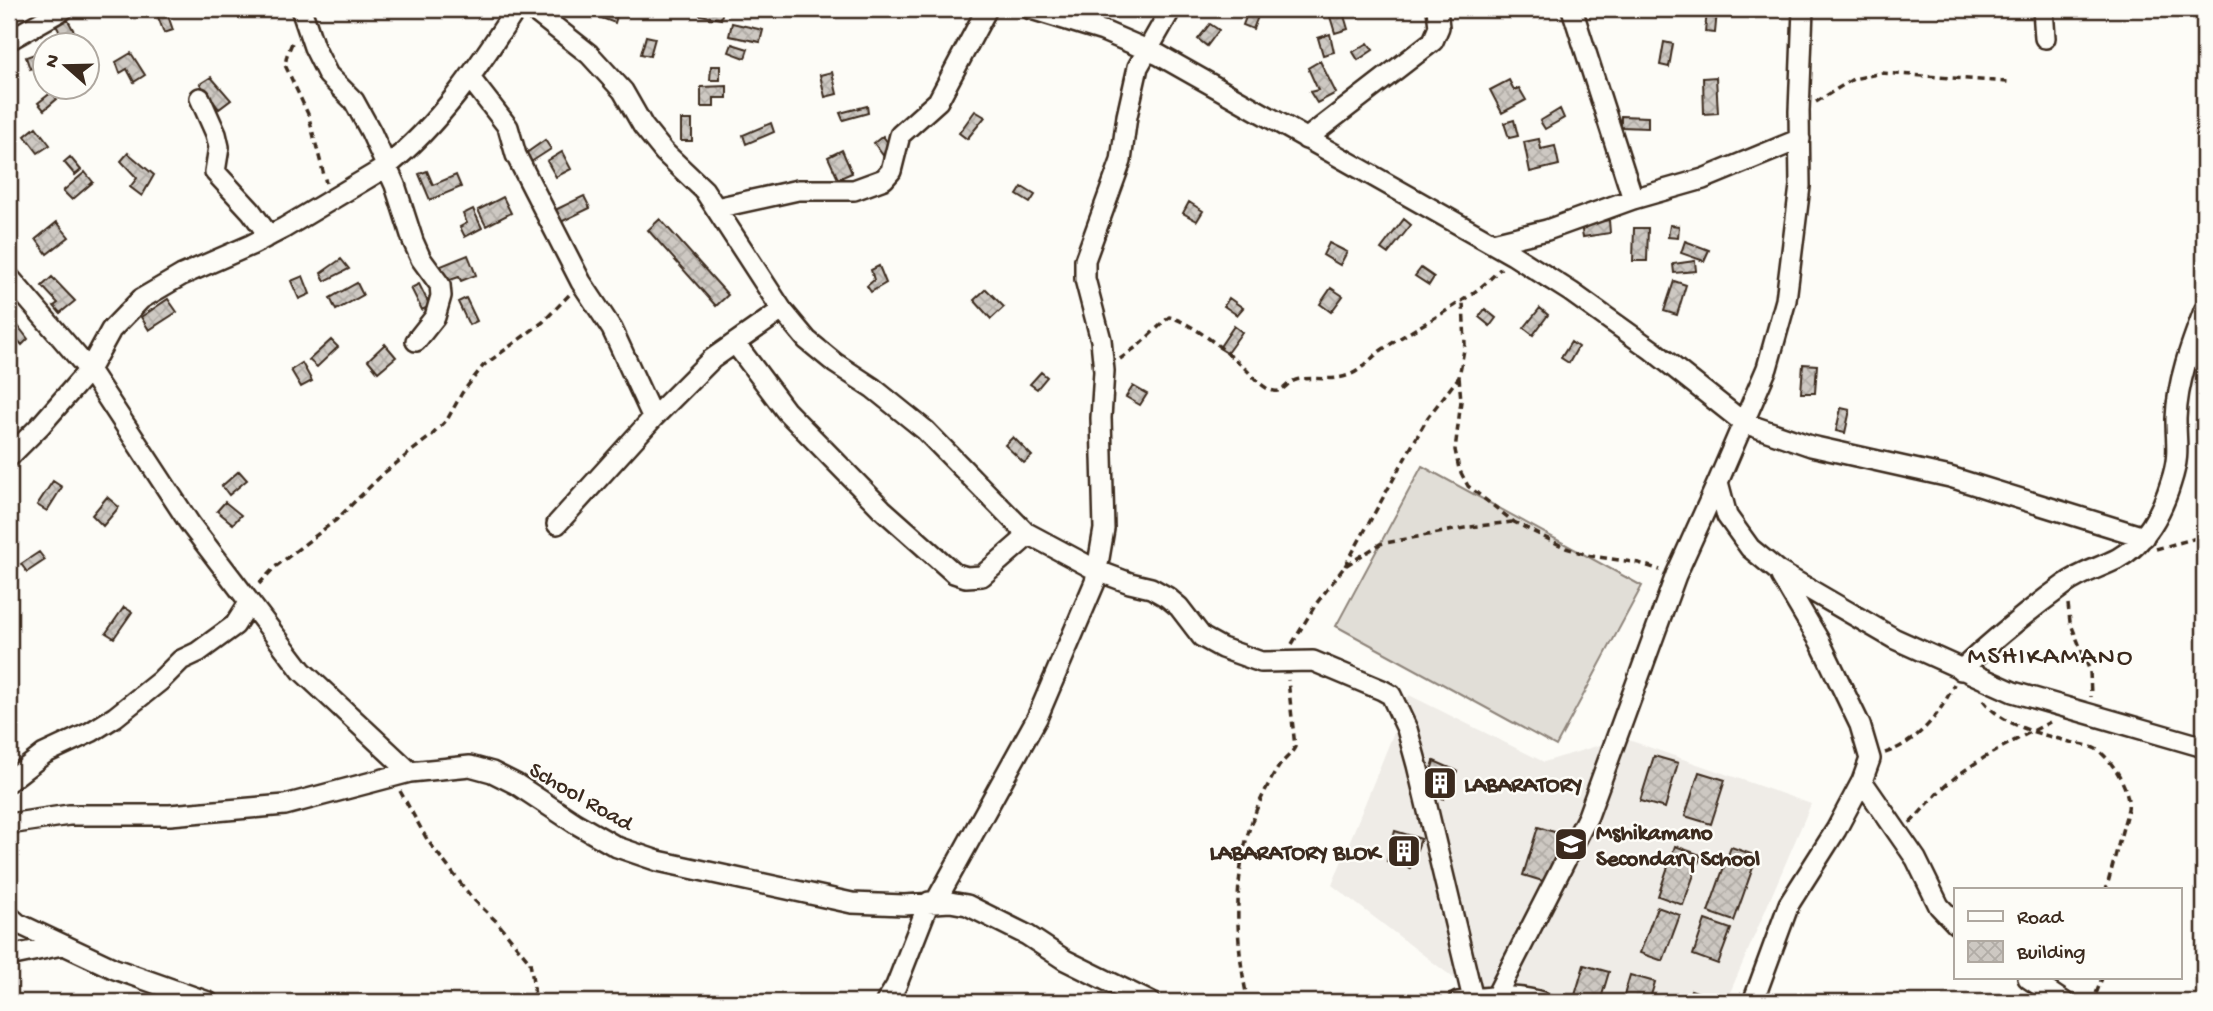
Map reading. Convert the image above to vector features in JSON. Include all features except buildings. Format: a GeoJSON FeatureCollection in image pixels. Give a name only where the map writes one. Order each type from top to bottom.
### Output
{"type":"FeatureCollection","features":[{"type":"Feature","properties":{"kind":"street"},"geometry":{"type":"LineString","coordinates":[[9,40],[33,17],[64,9]]}},
{"type":"Feature","properties":{"kind":"street"},"geometry":{"type":"LineString","coordinates":[[9,457],[89,370],[111,330],[141,299],[182,275],[269,236],[386,167],[425,131],[470,78],[516,9]]}},
{"type":"Feature","properties":{"kind":"street"},"geometry":{"type":"LineString","coordinates":[[532,9],[589,54],[623,91],[643,126],[664,152],[686,170],[704,190],[782,310],[807,340],[925,430],[1029,535],[1098,570],[1151,588],[1167,597],[1179,607],[1202,637],[1222,648],[1261,662],[1313,661],[1391,695],[1407,729],[1417,765],[1466,1000],[1495,998],[1542,1002]]}},
{"type":"Feature","properties":{"kind":"street"},"geometry":{"type":"LineString","coordinates":[[716,208],[798,190],[854,190],[884,179],[891,171],[900,135],[938,101],[987,9]]}},
{"type":"Feature","properties":{"kind":"street"},"geometry":{"type":"LineString","coordinates":[[1031,9],[1103,31],[1147,49],[1493,243],[1571,292],[1744,422],[1811,446],[1950,477],[2144,537]]}},
{"type":"Feature","properties":{"kind":"street"},"geometry":{"type":"LineString","coordinates":[[886,1002],[896,986],[933,902],[1037,718],[1098,570],[1104,529],[1101,418],[1104,371],[1101,340],[1085,279],[1085,260],[1118,172],[1134,79],[1147,49],[1171,9]]}},
{"type":"Feature","properties":{"kind":"street"},"geometry":{"type":"LineString","coordinates":[[1306,139],[1433,41],[1439,27],[1437,9]]}},
{"type":"Feature","properties":{"kind":"street"},"geometry":{"type":"LineString","coordinates":[[1572,9],[1633,199]]}},
{"type":"Feature","properties":{"kind":"street"},"geometry":{"type":"LineString","coordinates":[[1495,998],[1588,816],[1676,575],[1767,368],[1786,300],[1800,186],[1799,111],[1803,9]]}},
{"type":"Feature","properties":{"kind":"street"},"geometry":{"type":"LineString","coordinates":[[2042,9],[2045,38]]}},
{"type":"Feature","properties":{"kind":"street"},"geometry":{"type":"LineString","coordinates":[[303,15],[320,61],[335,83],[354,101],[395,185],[413,242],[441,289],[435,317],[416,341]]}},
{"type":"Feature","properties":{"kind":"street"},"geometry":{"type":"LineString","coordinates":[[470,78],[508,127],[516,155],[581,282],[608,322],[653,418]]}},
{"type":"Feature","properties":{"kind":"street"},"geometry":{"type":"LineString","coordinates":[[200,98],[219,147],[215,172],[251,211],[269,236]]}},
{"type":"Feature","properties":{"kind":"street"},"geometry":{"type":"LineString","coordinates":[[1493,243],[1547,230],[1633,199],[1703,179],[1800,139]]}},
{"type":"Feature","properties":{"kind":"street"},"geometry":{"type":"LineString","coordinates":[[9,277],[89,370],[190,524],[302,671],[401,774]]}},
{"type":"Feature","properties":{"kind":"street"},"geometry":{"type":"LineString","coordinates":[[557,524],[653,418],[712,359],[782,310]]}},
{"type":"Feature","properties":{"kind":"street"},"geometry":{"type":"LineString","coordinates":[[1965,672],[2008,627],[2065,584],[2132,550],[2144,537],[2160,510],[2174,470],[2178,442],[2176,419],[2182,381],[2190,347],[2204,311]]}},
{"type":"Feature","properties":{"kind":"street"},"geometry":{"type":"LineString","coordinates":[[735,343],[786,411],[882,509],[954,573],[966,577],[982,576],[1029,535]]}},
{"type":"Feature","properties":{"kind":"street"},"geometry":{"type":"LineString","coordinates":[[1718,482],[1727,516],[1750,548],[1778,571],[1895,639],[2013,692],[2204,747]]}},
{"type":"Feature","properties":{"kind":"street"},"geometry":{"type":"LineString","coordinates":[[1753,1002],[1789,904],[1824,852],[1862,781],[1870,759],[1860,725],[1820,642],[1778,571]]}},
{"type":"Feature","properties":{"kind":"street"},"geometry":{"type":"LineString","coordinates":[[9,781],[44,754],[91,732],[115,717],[160,681],[181,660],[198,652],[235,625],[248,601]]}},
{"type":"Feature","properties":{"kind":"street","name":"School Road"},"geometry":{"type":"LineString","coordinates":[[9,824],[69,814],[170,815],[285,805],[401,774],[470,766],[492,772],[516,784],[617,847],[658,861],[852,903],[904,905],[933,902],[967,905],[1027,935],[1065,960],[1150,1002]]}},
{"type":"Feature","properties":{"kind":"street"},"geometry":{"type":"LineString","coordinates":[[1862,781],[1916,859],[1939,906],[1954,922]]}},
{"type":"Feature","properties":{"kind":"street"},"geometry":{"type":"LineString","coordinates":[[9,916],[17,923],[115,969],[208,1002]]}},
{"type":"Feature","properties":{"kind":"street"},"geometry":{"type":"LineString","coordinates":[[9,956],[62,945]]}},
{"type":"Feature","properties":{"kind":"street"},"geometry":{"type":"LineString","coordinates":[[2030,979],[2064,1002]]}},
{"type":"Feature","properties":{"kind":"path"},"geometry":{"type":"LineString","coordinates":[[303,15],[285,65],[308,114],[330,199]]}},
{"type":"Feature","properties":{"kind":"path"},"geometry":{"type":"LineString","coordinates":[[1799,111],[1853,79],[1865,75],[1902,73],[2009,82]]}},
{"type":"Feature","properties":{"kind":"path"},"geometry":{"type":"LineString","coordinates":[[1104,371],[1139,345],[1169,317],[1207,338],[1241,364],[1264,387],[1281,391],[1297,380],[1324,380],[1352,374],[1381,350],[1463,302],[1492,278],[1513,255]]}},
{"type":"Feature","properties":{"kind":"path"},"geometry":{"type":"LineString","coordinates":[[248,601],[275,567],[336,520],[384,473],[432,435],[447,420],[462,393],[483,366],[543,321],[581,282]]}},
{"type":"Feature","properties":{"kind":"path"},"geometry":{"type":"LineString","coordinates":[[1463,302],[1465,344],[1459,377],[1461,401],[1455,450],[1459,469],[1468,486],[1514,522],[1566,548],[1639,563],[1676,575]]}},
{"type":"Feature","properties":{"kind":"path"},"geometry":{"type":"LineString","coordinates":[[1282,660],[1316,604],[1345,566],[1428,417],[1459,377]]}},
{"type":"Feature","properties":{"kind":"path"},"geometry":{"type":"LineString","coordinates":[[1345,566],[1380,544],[1470,527],[1514,522]]}},
{"type":"Feature","properties":{"kind":"path"},"geometry":{"type":"LineString","coordinates":[[2065,584],[2070,622],[2090,671],[2089,691],[2098,715]]}},
{"type":"Feature","properties":{"kind":"path"},"geometry":{"type":"LineString","coordinates":[[1248,1002],[1242,967],[1238,908],[1243,859],[1253,817],[1277,769],[1295,747],[1288,679],[1261,662]]}},
{"type":"Feature","properties":{"kind":"path"},"geometry":{"type":"LineString","coordinates":[[1870,759],[1911,740],[1929,724],[1965,672],[1991,709],[2008,723],[2096,749],[2127,788],[2130,799],[2128,809],[2107,888]]}},
{"type":"Feature","properties":{"kind":"path"},"geometry":{"type":"LineString","coordinates":[[1899,835],[1951,781],[1996,750],[2073,708]]}},
{"type":"Feature","properties":{"kind":"path"},"geometry":{"type":"LineString","coordinates":[[401,774],[428,841],[471,898],[497,922],[530,962],[536,1002]]}},
{"type":"Feature","properties":{"kind":"path"},"geometry":{"type":"LineString","coordinates":[[2088,1002],[2096,994],[2102,979]]}},
{"type":"Feature","properties":{"kind":"shaded area"},"geometry":{"type":"Polygon","coordinates":[[[1422,466],[1642,586],[1556,746],[1336,626],[1422,466]]]}},
{"type":"Feature","properties":{"kind":"shaded area","name":"Mshikamano Secondary School"},"geometry":{"type":"Polygon","coordinates":[[[1409,695],[1544,762],[1623,738],[1811,804],[1726,1002],[1485,1002],[1332,885],[1409,695]]]}},
{"type":"Feature","properties":{"kind":"place","name":"LABARATORY"},"geometry":{"type":"Point","coordinates":[1440,783]}},
{"type":"Feature","properties":{"kind":"place","name":"Mshikamano Secondary School"},"geometry":{"type":"Point","coordinates":[1571,844]}},
{"type":"Feature","properties":{"kind":"place","name":"LABARATORY BLOK"},"geometry":{"type":"Point","coordinates":[1404,851]}},
{"type":"Feature","properties":{"kind":"district","name":"MSHIKAMANO"},"geometry":{"type":"Point","coordinates":[2051,654]}}]}
